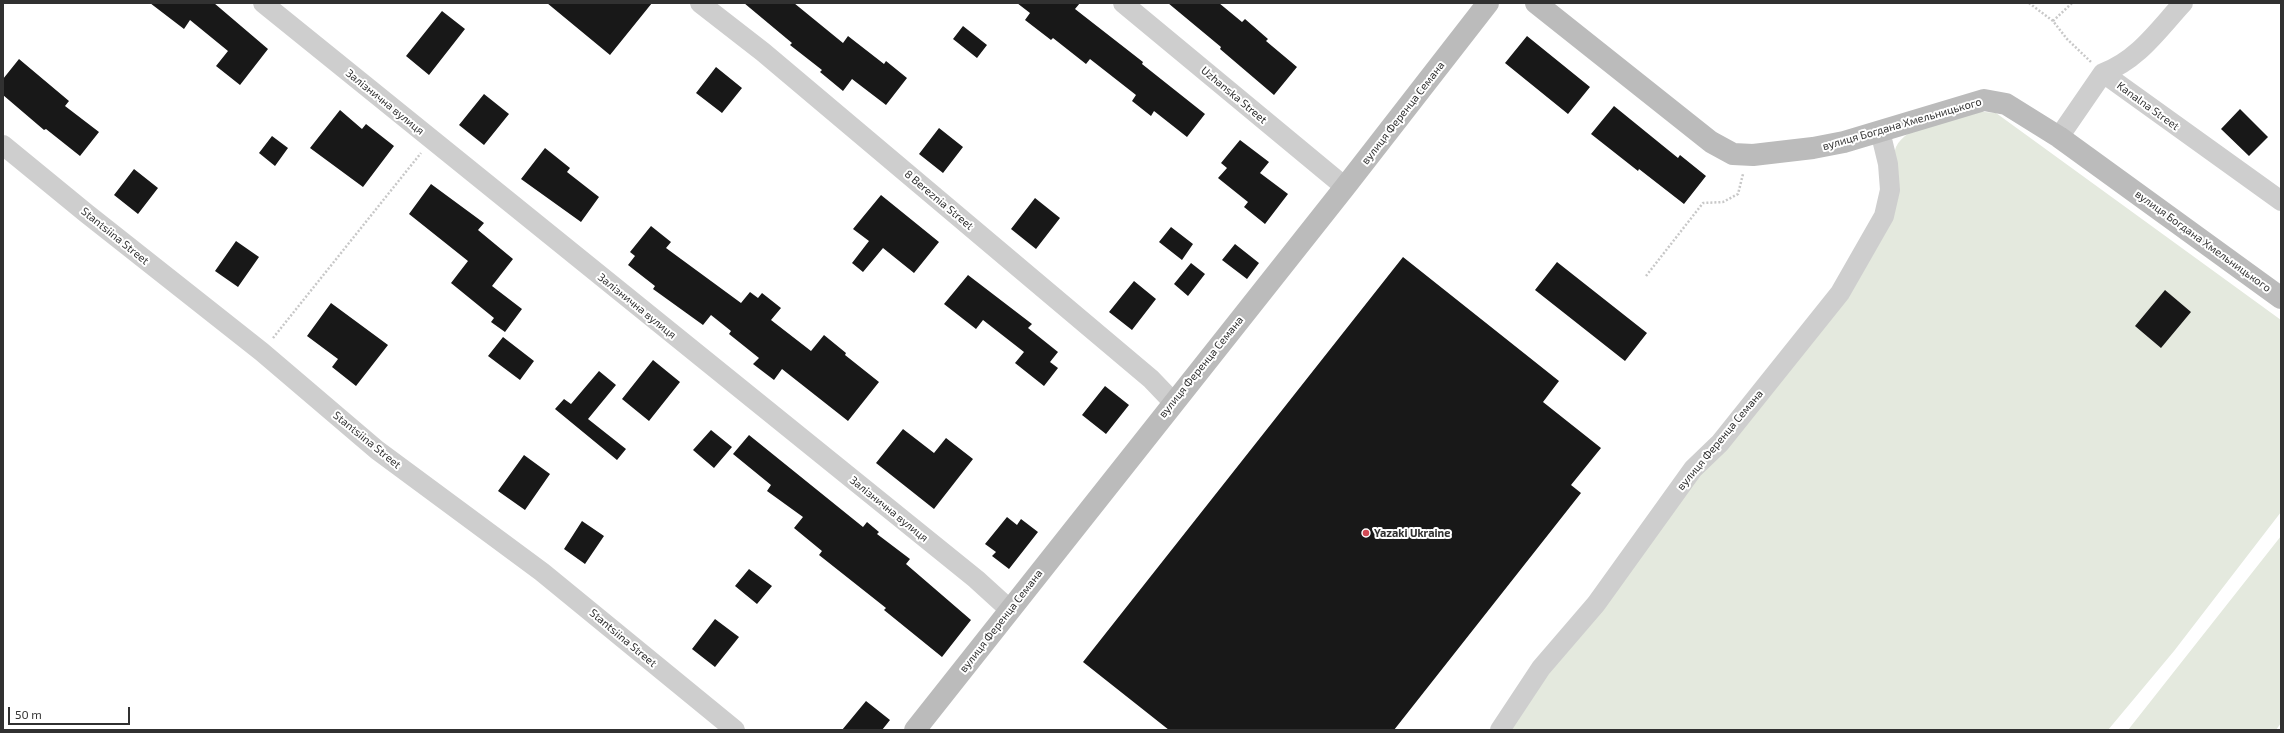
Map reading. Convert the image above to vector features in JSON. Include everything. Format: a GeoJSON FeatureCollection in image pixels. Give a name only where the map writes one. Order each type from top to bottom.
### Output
{"type":"FeatureCollection","features":[{"type":"Feature","properties":{"kind":"street","name":"Залізнична вулиця"},"geometry":{"type":"LineString","coordinates":[[263,3],[964,569],[1009,609]]}},
{"type":"Feature","properties":{"kind":"street","name":"8 Bereznia Street"},"geometry":{"type":"LineString","coordinates":[[700,3],[763,52],[1151,379],[1173,402]]}},
{"type":"Feature","properties":{"kind":"street","name":"Uzhanska Street"},"geometry":{"type":"LineString","coordinates":[[1123,3],[1345,188]]}},
{"type":"Feature","properties":{"kind":"street","name":"вулиця Ференца Семана"},"geometry":{"type":"LineString","coordinates":[[915,730],[1173,402],[1345,188],[1488,3]]}},
{"type":"Feature","properties":{"kind":"street","name":"вулиця Богдана Хмельницького"},"geometry":{"type":"LineString","coordinates":[[1536,3],[1711,142],[1733,154],[1753,155],[1813,148],[1844,142],[1984,100],[2006,104],[2060,136],[2281,298]]}},
{"type":"Feature","properties":{"kind":"street","name":"Kanalna Street"},"geometry":{"type":"LineString","coordinates":[[2103,73],[2118,68],[2141,50],[2183,3]]}},
{"type":"Feature","properties":{"kind":"street","name":"Kanalna Street"},"geometry":{"type":"LineString","coordinates":[[2103,73],[2281,201]]}},
{"type":"Feature","properties":{"kind":"street"},"geometry":{"type":"LineString","coordinates":[[2060,136],[2103,73]]}},
{"type":"Feature","properties":{"kind":"street","name":"вулиця Ференца Семана"},"geometry":{"type":"LineString","coordinates":[[1500,730],[1541,668],[1596,604],[1693,469],[1720,443],[1840,293],[1884,216],[1890,190],[1888,164],[1880,131]]}},
{"type":"Feature","properties":{"kind":"street","name":"Stantsiina Street"},"geometry":{"type":"LineString","coordinates":[[3,145],[262,352],[377,450],[542,572],[735,730]]}},
{"type":"Feature","properties":{"kind":"path"},"geometry":{"type":"LineString","coordinates":[[2029,3],[2053,21],[2067,39],[2103,73]]}},
{"type":"Feature","properties":{"kind":"path"},"geometry":{"type":"LineString","coordinates":[[2053,21],[2072,3]]}},
{"type":"Feature","properties":{"kind":"path"},"geometry":{"type":"LineString","coordinates":[[262,352],[431,140]]}},
{"type":"Feature","properties":{"kind":"path"},"geometry":{"type":"LineString","coordinates":[[1646,276],[1704,202],[1723,202],[1738,194],[1743,174],[1733,154]]}},
{"type":"Feature","properties":{"kind":"shaded area"},"geometry":{"type":"Polygon","coordinates":[[[1973,111],[1996,113],[2281,320],[2281,512],[2174,651],[2108,730],[1507,730],[1547,671],[1699,473],[1845,296],[1893,166],[1896,147],[1901,139],[1909,133],[1930,123],[1973,111]]]}},
{"type":"Feature","properties":{"kind":"shaded area"},"geometry":{"type":"Polygon","coordinates":[[[2281,536],[2281,723],[2276,730],[2128,730],[2281,536]]]}},
{"type":"Feature","properties":{"kind":"building"},"geometry":{"type":"Polygon","coordinates":[[[150,3],[214,3],[268,49],[240,85],[216,66],[228,51],[190,20],[184,29],[150,3]]]}},
{"type":"Feature","properties":{"kind":"building"},"geometry":{"type":"Polygon","coordinates":[[[547,3],[652,3],[610,55],[547,3]]]}},
{"type":"Feature","properties":{"kind":"building"},"geometry":{"type":"Polygon","coordinates":[[[744,3],[794,3],[843,43],[848,36],[884,64],[886,61],[907,78],[886,105],[852,79],[843,91],[820,72],[822,70],[790,45],[792,43],[744,3]]]}},
{"type":"Feature","properties":{"kind":"building"},"geometry":{"type":"Polygon","coordinates":[[[1017,3],[1080,3],[1075,9],[1143,62],[1142,64],[1205,114],[1187,137],[1154,111],[1151,116],[1132,101],[1136,95],[1090,59],[1086,64],[1053,38],[1051,40],[1025,20],[1030,13],[1017,3]]]}},
{"type":"Feature","properties":{"kind":"building"},"geometry":{"type":"Polygon","coordinates":[[[1168,3],[1219,3],[1242,22],[1245,19],[1268,39],[1266,41],[1297,67],[1274,95],[1220,49],[1221,47],[1168,3]]]}},
{"type":"Feature","properties":{"kind":"building"},"geometry":{"type":"Polygon","coordinates":[[[442,11],[465,29],[429,75],[406,56],[442,11]]]}},
{"type":"Feature","properties":{"kind":"building"},"geometry":{"type":"Polygon","coordinates":[[[963,26],[987,45],[977,58],[953,39],[963,26]]]}},
{"type":"Feature","properties":{"kind":"building"},"geometry":{"type":"Polygon","coordinates":[[[1527,36],[1590,87],[1568,114],[1505,63],[1527,36]]]}},
{"type":"Feature","properties":{"kind":"building"},"geometry":{"type":"Polygon","coordinates":[[[19,59],[69,101],[65,106],[99,132],[80,156],[46,129],[44,130],[3,95],[3,79],[19,59]]]}},
{"type":"Feature","properties":{"kind":"building"},"geometry":{"type":"Polygon","coordinates":[[[716,67],[742,88],[722,113],[696,93],[716,67]]]}},
{"type":"Feature","properties":{"kind":"building"},"geometry":{"type":"Polygon","coordinates":[[[484,94],[509,114],[484,145],[459,125],[484,94]]]}},
{"type":"Feature","properties":{"kind":"building"},"geometry":{"type":"Polygon","coordinates":[[[1614,106],[1678,158],[1680,155],[1706,176],[1684,204],[1639,169],[1638,171],[1591,134],[1614,106]]]}},
{"type":"Feature","properties":{"kind":"building"},"geometry":{"type":"Polygon","coordinates":[[[2240,109],[2268,137],[2249,156],[2221,129],[2240,109]]]}},
{"type":"Feature","properties":{"kind":"building"},"geometry":{"type":"Polygon","coordinates":[[[340,110],[362,129],[366,124],[394,146],[363,187],[310,148],[340,110]]]}},
{"type":"Feature","properties":{"kind":"building"},"geometry":{"type":"Polygon","coordinates":[[[939,128],[963,147],[943,173],[919,154],[939,128]]]}},
{"type":"Feature","properties":{"kind":"building"},"geometry":{"type":"Polygon","coordinates":[[[272,136],[288,148],[275,166],[259,153],[272,136]]]}},
{"type":"Feature","properties":{"kind":"building"},"geometry":{"type":"Polygon","coordinates":[[[1240,140],[1269,162],[1260,173],[1288,194],[1265,224],[1244,207],[1248,202],[1218,178],[1227,168],[1221,163],[1240,140]]]}},
{"type":"Feature","properties":{"kind":"building"},"geometry":{"type":"Polygon","coordinates":[[[545,148],[570,168],[567,172],[599,197],[581,222],[521,179],[545,148]]]}},
{"type":"Feature","properties":{"kind":"building"},"geometry":{"type":"Polygon","coordinates":[[[134,169],[158,188],[138,214],[114,195],[134,169]]]}},
{"type":"Feature","properties":{"kind":"building"},"geometry":{"type":"Polygon","coordinates":[[[431,184],[484,223],[478,230],[513,259],[492,286],[522,309],[505,332],[491,322],[494,318],[451,283],[468,261],[409,214],[431,184]]]}},
{"type":"Feature","properties":{"kind":"building"},"geometry":{"type":"Polygon","coordinates":[[[881,195],[939,242],[914,273],[883,248],[863,272],[852,263],[869,241],[853,229],[881,195]]]}},
{"type":"Feature","properties":{"kind":"building"},"geometry":{"type":"Polygon","coordinates":[[[1035,198],[1060,218],[1036,249],[1011,229],[1035,198]]]}},
{"type":"Feature","properties":{"kind":"building"},"geometry":{"type":"Polygon","coordinates":[[[651,226],[671,242],[666,248],[741,303],[750,292],[758,298],[762,293],[781,308],[771,320],[811,351],[824,335],[846,353],[845,355],[879,382],[848,421],[782,369],[774,380],[753,364],[759,358],[729,334],[731,331],[711,315],[703,325],[653,289],[655,286],[628,265],[635,256],[630,252],[651,226]]]}},
{"type":"Feature","properties":{"kind":"building"},"geometry":{"type":"Polygon","coordinates":[[[1171,227],[1193,244],[1182,260],[1159,242],[1171,227]]]}},
{"type":"Feature","properties":{"kind":"building"},"geometry":{"type":"Polygon","coordinates":[[[236,241],[259,257],[238,287],[215,271],[236,241]]]}},
{"type":"Feature","properties":{"kind":"building"},"geometry":{"type":"Polygon","coordinates":[[[1235,244],[1259,263],[1247,279],[1222,260],[1235,244]]]}},
{"type":"Feature","properties":{"kind":"building","name":"Yazaki Ukraine"},"geometry":{"type":"Polygon","coordinates":[[[1403,257],[1559,381],[1543,402],[1601,448],[1571,485],[1581,493],[1394,730],[1169,730],[1083,662],[1403,257]]]}},
{"type":"Feature","properties":{"kind":"building"},"geometry":{"type":"Polygon","coordinates":[[[1557,262],[1647,333],[1625,361],[1535,290],[1557,262]]]}},
{"type":"Feature","properties":{"kind":"building"},"geometry":{"type":"Polygon","coordinates":[[[1191,263],[1205,274],[1188,296],[1174,284],[1191,263]]]}},
{"type":"Feature","properties":{"kind":"building"},"geometry":{"type":"Polygon","coordinates":[[[968,275],[1032,324],[1028,328],[1058,352],[1050,362],[1058,368],[1044,386],[1015,363],[1024,352],[983,320],[976,329],[944,304],[968,275]]]}},
{"type":"Feature","properties":{"kind":"building"},"geometry":{"type":"Polygon","coordinates":[[[1134,281],[1156,299],[1132,330],[1109,312],[1134,281]]]}},
{"type":"Feature","properties":{"kind":"building"},"geometry":{"type":"Polygon","coordinates":[[[2165,290],[2191,312],[2161,348],[2135,326],[2165,290]]]}},
{"type":"Feature","properties":{"kind":"building"},"geometry":{"type":"Polygon","coordinates":[[[331,303],[388,345],[356,386],[332,367],[338,359],[307,336],[331,303]]]}},
{"type":"Feature","properties":{"kind":"building"},"geometry":{"type":"Polygon","coordinates":[[[503,337],[534,361],[520,380],[488,356],[503,337]]]}},
{"type":"Feature","properties":{"kind":"building"},"geometry":{"type":"Polygon","coordinates":[[[653,360],[680,382],[649,421],[622,399],[653,360]]]}},
{"type":"Feature","properties":{"kind":"building"},"geometry":{"type":"Polygon","coordinates":[[[599,371],[616,385],[588,419],[626,449],[617,460],[555,409],[564,399],[571,404],[599,371]]]}},
{"type":"Feature","properties":{"kind":"building"},"geometry":{"type":"Polygon","coordinates":[[[1105,386],[1129,405],[1106,434],[1082,415],[1105,386]]]}},
{"type":"Feature","properties":{"kind":"building"},"geometry":{"type":"Polygon","coordinates":[[[903,429],[934,453],[946,438],[973,459],[934,509],[876,463],[903,429]]]}},
{"type":"Feature","properties":{"kind":"building"},"geometry":{"type":"Polygon","coordinates":[[[711,430],[732,447],[714,468],[693,450],[711,430]]]}},
{"type":"Feature","properties":{"kind":"building"},"geometry":{"type":"Polygon","coordinates":[[[749,435],[863,527],[867,522],[879,532],[877,534],[910,559],[906,564],[971,620],[942,657],[884,610],[886,608],[819,555],[822,551],[794,528],[803,517],[767,491],[771,485],[733,454],[749,435]]]}},
{"type":"Feature","properties":{"kind":"building"},"geometry":{"type":"Polygon","coordinates":[[[524,455],[550,474],[525,510],[498,491],[524,455]]]}},
{"type":"Feature","properties":{"kind":"building"},"geometry":{"type":"Polygon","coordinates":[[[1007,517],[1017,525],[1021,519],[1038,532],[1009,569],[992,556],[996,552],[985,544],[1007,517]]]}},
{"type":"Feature","properties":{"kind":"building"},"geometry":{"type":"Polygon","coordinates":[[[582,521],[604,536],[585,564],[564,549],[582,521]]]}},
{"type":"Feature","properties":{"kind":"building"},"geometry":{"type":"Polygon","coordinates":[[[749,569],[772,586],[757,604],[735,586],[749,569]]]}},
{"type":"Feature","properties":{"kind":"building"},"geometry":{"type":"Polygon","coordinates":[[[715,619],[739,637],[715,667],[692,649],[715,619]]]}},
{"type":"Feature","properties":{"kind":"building"},"geometry":{"type":"Polygon","coordinates":[[[866,701],[890,720],[882,730],[842,730],[866,701]]]}},
{"type":"Feature","properties":{"kind":"place","name":"Yazaki Ukraine"},"geometry":{"type":"Point","coordinates":[1366,533]}}]}
